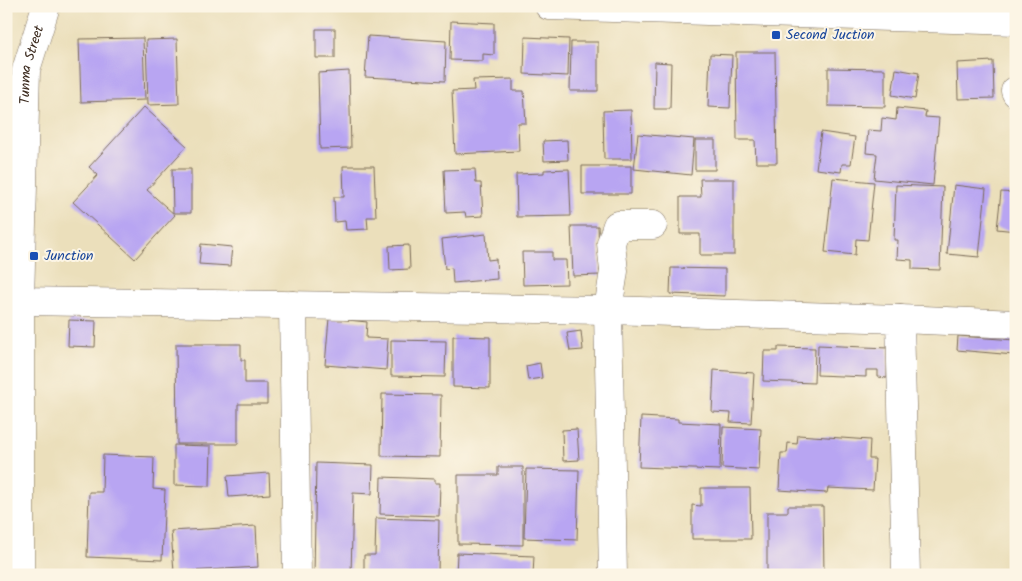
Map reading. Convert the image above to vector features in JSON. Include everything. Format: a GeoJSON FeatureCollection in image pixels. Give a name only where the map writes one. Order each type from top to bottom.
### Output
{"type":"FeatureCollection","features":[{"type":"Feature","properties":{"kind":"street","name":"Tunma Street"},"geometry":{"type":"LineString","coordinates":[[20,575],[13,445],[20,301],[15,152],[26,70],[46,6]]}},
{"type":"Feature","properties":{"kind":"street"},"geometry":{"type":"LineString","coordinates":[[550,6],[800,10],[1016,21]]}},
{"type":"Feature","properties":{"kind":"street"},"geometry":{"type":"LineString","coordinates":[[613,575],[608,310],[614,271],[611,243],[617,225],[653,225]]}},
{"type":"Feature","properties":{"kind":"street"},"geometry":{"type":"LineString","coordinates":[[20,301],[608,310],[1016,324]]}},
{"type":"Feature","properties":{"kind":"street"},"geometry":{"type":"LineString","coordinates":[[293,304],[297,575]]}},
{"type":"Feature","properties":{"kind":"street"},"geometry":{"type":"LineString","coordinates":[[900,319],[906,575]]}},
{"type":"Feature","properties":{"kind":"building"},"geometry":{"type":"Polygon","coordinates":[[[451,21],[494,23],[494,55],[483,54],[483,61],[450,60],[451,21]]]}},
{"type":"Feature","properties":{"kind":"building"},"geometry":{"type":"Polygon","coordinates":[[[316,29],[335,29],[335,58],[316,58],[316,29]]]}},
{"type":"Feature","properties":{"kind":"building"},"geometry":{"type":"Polygon","coordinates":[[[368,36],[446,41],[445,81],[365,77],[368,36]]]}},
{"type":"Feature","properties":{"kind":"building"},"geometry":{"type":"Polygon","coordinates":[[[525,37],[569,39],[568,76],[524,74],[525,37]]]}},
{"type":"Feature","properties":{"kind":"building"},"geometry":{"type":"Polygon","coordinates":[[[143,38],[145,100],[81,102],[79,39],[143,38]]]}},
{"type":"Feature","properties":{"kind":"building"},"geometry":{"type":"Polygon","coordinates":[[[177,39],[179,104],[148,105],[146,40],[177,39]]]}},
{"type":"Feature","properties":{"kind":"building"},"geometry":{"type":"Polygon","coordinates":[[[571,42],[598,42],[598,91],[570,91],[571,42]]]}},
{"type":"Feature","properties":{"kind":"building"},"geometry":{"type":"Polygon","coordinates":[[[736,52],[775,52],[777,163],[756,163],[755,140],[737,140],[736,52]]]}},
{"type":"Feature","properties":{"kind":"building"},"geometry":{"type":"Polygon","coordinates":[[[710,54],[732,55],[730,108],[708,107],[710,54]]]}},
{"type":"Feature","properties":{"kind":"building"},"geometry":{"type":"Polygon","coordinates":[[[993,61],[994,98],[958,99],[957,63],[993,61]]]}},
{"type":"Feature","properties":{"kind":"building"},"geometry":{"type":"Polygon","coordinates":[[[655,62],[671,63],[670,109],[654,109],[655,62]]]}},
{"type":"Feature","properties":{"kind":"building"},"geometry":{"type":"Polygon","coordinates":[[[828,68],[885,69],[885,107],[828,106],[828,68]]]}},
{"type":"Feature","properties":{"kind":"building"},"geometry":{"type":"Polygon","coordinates":[[[896,69],[919,73],[915,99],[892,95],[896,69]]]}},
{"type":"Feature","properties":{"kind":"building"},"geometry":{"type":"Polygon","coordinates":[[[349,71],[351,148],[320,149],[318,73],[349,71]]]}},
{"type":"Feature","properties":{"kind":"building"},"geometry":{"type":"Polygon","coordinates":[[[513,79],[513,91],[524,91],[526,123],[518,123],[519,151],[455,154],[452,91],[474,90],[473,80],[513,79]]]}},
{"type":"Feature","properties":{"kind":"building"},"geometry":{"type":"Polygon","coordinates":[[[144,107],[187,146],[147,190],[175,215],[135,259],[73,202],[98,175],[89,167],[144,107]]]}},
{"type":"Feature","properties":{"kind":"building"},"geometry":{"type":"Polygon","coordinates":[[[897,108],[926,111],[925,117],[939,118],[933,185],[874,179],[877,154],[866,153],[868,130],[881,131],[882,118],[896,120],[897,108]]]}},
{"type":"Feature","properties":{"kind":"building"},"geometry":{"type":"Polygon","coordinates":[[[631,110],[632,159],[604,159],[603,111],[631,110]]]}},
{"type":"Feature","properties":{"kind":"building"},"geometry":{"type":"Polygon","coordinates":[[[821,132],[855,137],[851,164],[842,164],[841,172],[816,169],[821,132]]]}},
{"type":"Feature","properties":{"kind":"building"},"geometry":{"type":"Polygon","coordinates":[[[638,134],[694,139],[691,175],[634,169],[638,134]]]}},
{"type":"Feature","properties":{"kind":"building"},"geometry":{"type":"Polygon","coordinates":[[[567,140],[568,160],[544,161],[543,141],[567,140]]]}},
{"type":"Feature","properties":{"kind":"building"},"geometry":{"type":"Polygon","coordinates":[[[695,140],[715,140],[715,170],[695,170],[695,140]]]}},
{"type":"Feature","properties":{"kind":"building"},"geometry":{"type":"Polygon","coordinates":[[[343,166],[374,166],[376,217],[367,217],[368,229],[346,230],[345,221],[335,222],[334,197],[344,197],[343,166]]]}},
{"type":"Feature","properties":{"kind":"building"},"geometry":{"type":"Polygon","coordinates":[[[582,166],[631,166],[631,194],[582,194],[582,166]]]}},
{"type":"Feature","properties":{"kind":"building"},"geometry":{"type":"Polygon","coordinates":[[[172,169],[191,169],[191,213],[173,213],[172,169]]]}},
{"type":"Feature","properties":{"kind":"building"},"geometry":{"type":"Polygon","coordinates":[[[475,169],[476,183],[481,183],[483,216],[466,217],[465,212],[446,213],[444,170],[475,169]]]}},
{"type":"Feature","properties":{"kind":"building"},"geometry":{"type":"Polygon","coordinates":[[[569,169],[571,216],[517,217],[516,174],[544,173],[544,170],[569,169]]]}},
{"type":"Feature","properties":{"kind":"building"},"geometry":{"type":"Polygon","coordinates":[[[833,178],[874,182],[868,240],[856,239],[855,255],[825,252],[833,178]]]}},
{"type":"Feature","properties":{"kind":"building"},"geometry":{"type":"Polygon","coordinates":[[[700,179],[734,179],[734,255],[700,255],[700,234],[680,234],[680,197],[701,197],[700,179]]]}},
{"type":"Feature","properties":{"kind":"building"},"geometry":{"type":"Polygon","coordinates":[[[896,185],[943,187],[940,270],[912,269],[912,260],[897,259],[898,240],[894,240],[896,185]]]}},
{"type":"Feature","properties":{"kind":"building"},"geometry":{"type":"Polygon","coordinates":[[[954,185],[986,189],[979,257],[947,254],[954,185]]]}},
{"type":"Feature","properties":{"kind":"building"},"geometry":{"type":"Polygon","coordinates":[[[1001,192],[1016,193],[1016,231],[997,229],[1001,192]]]}},
{"type":"Feature","properties":{"kind":"building"},"geometry":{"type":"Polygon","coordinates":[[[571,226],[598,226],[600,275],[573,276],[571,226]]]}},
{"type":"Feature","properties":{"kind":"building"},"geometry":{"type":"Polygon","coordinates":[[[486,234],[488,260],[496,259],[497,279],[453,283],[452,268],[445,269],[442,239],[486,234]]]}},
{"type":"Feature","properties":{"kind":"building"},"geometry":{"type":"Polygon","coordinates":[[[201,244],[232,247],[230,266],[199,264],[201,244]]]}},
{"type":"Feature","properties":{"kind":"building"},"geometry":{"type":"Polygon","coordinates":[[[409,245],[410,269],[390,270],[389,246],[409,245]]]}},
{"type":"Feature","properties":{"kind":"building"},"geometry":{"type":"Polygon","coordinates":[[[522,252],[552,252],[552,260],[566,260],[567,284],[523,285],[522,252]]]}},
{"type":"Feature","properties":{"kind":"building"},"geometry":{"type":"Polygon","coordinates":[[[671,268],[725,269],[725,296],[670,294],[671,268]]]}},
{"type":"Feature","properties":{"kind":"building"},"geometry":{"type":"Polygon","coordinates":[[[329,318],[367,322],[366,338],[388,339],[386,370],[325,365],[329,318]]]}},
{"type":"Feature","properties":{"kind":"building"},"geometry":{"type":"Polygon","coordinates":[[[69,320],[96,321],[95,347],[68,346],[69,320]]]}},
{"type":"Feature","properties":{"kind":"building"},"geometry":{"type":"Polygon","coordinates":[[[581,331],[583,350],[570,351],[567,333],[581,331]]]}},
{"type":"Feature","properties":{"kind":"building"},"geometry":{"type":"Polygon","coordinates":[[[453,336],[490,337],[490,388],[453,387],[453,336]]]}},
{"type":"Feature","properties":{"kind":"building"},"geometry":{"type":"Polygon","coordinates":[[[958,336],[1015,340],[1014,355],[957,350],[958,336]]]}},
{"type":"Feature","properties":{"kind":"building"},"geometry":{"type":"Polygon","coordinates":[[[391,340],[446,341],[445,377],[391,376],[391,340]]]}},
{"type":"Feature","properties":{"kind":"building"},"geometry":{"type":"Polygon","coordinates":[[[176,344],[241,344],[241,360],[245,360],[245,383],[267,383],[267,404],[238,404],[238,444],[177,444],[176,344]]]}},
{"type":"Feature","properties":{"kind":"building"},"geometry":{"type":"Polygon","coordinates":[[[818,345],[888,348],[887,378],[878,377],[878,370],[866,370],[866,377],[817,375],[818,345]]]}},
{"type":"Feature","properties":{"kind":"building"},"geometry":{"type":"Polygon","coordinates":[[[778,347],[815,348],[814,383],[763,381],[764,351],[778,351],[778,347]]]}},
{"type":"Feature","properties":{"kind":"building"},"geometry":{"type":"Polygon","coordinates":[[[540,363],[542,378],[528,380],[526,366],[540,363]]]}},
{"type":"Feature","properties":{"kind":"building"},"geometry":{"type":"Polygon","coordinates":[[[714,370],[754,373],[751,423],[730,422],[731,413],[712,412],[714,370]]]}},
{"type":"Feature","properties":{"kind":"building"},"geometry":{"type":"Polygon","coordinates":[[[382,394],[441,395],[440,457],[381,456],[382,394]]]}},
{"type":"Feature","properties":{"kind":"building"},"geometry":{"type":"Polygon","coordinates":[[[641,417],[678,419],[678,422],[721,424],[720,470],[639,467],[641,417]]]}},
{"type":"Feature","properties":{"kind":"building"},"geometry":{"type":"Polygon","coordinates":[[[723,427],[761,429],[759,470],[722,468],[723,427]]]}},
{"type":"Feature","properties":{"kind":"building"},"geometry":{"type":"Polygon","coordinates":[[[577,429],[579,460],[563,461],[562,430],[577,429]]]}},
{"type":"Feature","properties":{"kind":"building"},"geometry":{"type":"Polygon","coordinates":[[[798,435],[870,440],[869,459],[875,459],[873,490],[828,488],[827,493],[779,490],[781,453],[787,453],[788,443],[797,444],[798,435]]]}},
{"type":"Feature","properties":{"kind":"building"},"geometry":{"type":"Polygon","coordinates":[[[174,445],[211,446],[210,486],[174,485],[174,445]]]}},
{"type":"Feature","properties":{"kind":"building"},"geometry":{"type":"Polygon","coordinates":[[[103,455],[154,457],[153,489],[165,490],[162,560],[87,557],[89,492],[102,492],[103,455]]]}},
{"type":"Feature","properties":{"kind":"building"},"geometry":{"type":"Polygon","coordinates":[[[316,463],[373,465],[372,494],[353,493],[351,575],[314,575],[316,463]]]}},
{"type":"Feature","properties":{"kind":"building"},"geometry":{"type":"Polygon","coordinates":[[[498,467],[523,467],[523,545],[458,544],[458,475],[498,475],[498,467]]]}},
{"type":"Feature","properties":{"kind":"building"},"geometry":{"type":"Polygon","coordinates":[[[526,469],[579,470],[577,540],[524,538],[526,469]]]}},
{"type":"Feature","properties":{"kind":"building"},"geometry":{"type":"Polygon","coordinates":[[[269,473],[270,494],[229,497],[227,476],[269,473]]]}},
{"type":"Feature","properties":{"kind":"building"},"geometry":{"type":"Polygon","coordinates":[[[381,477],[435,479],[435,483],[440,483],[439,516],[380,514],[381,477]]]}},
{"type":"Feature","properties":{"kind":"building"},"geometry":{"type":"Polygon","coordinates":[[[701,488],[750,488],[751,539],[692,539],[692,505],[701,506],[701,488]]]}},
{"type":"Feature","properties":{"kind":"building"},"geometry":{"type":"Polygon","coordinates":[[[788,506],[823,506],[824,575],[767,575],[767,512],[788,512],[788,506]]]}},
{"type":"Feature","properties":{"kind":"building"},"geometry":{"type":"Polygon","coordinates":[[[376,518],[439,520],[438,575],[364,575],[364,555],[375,555],[376,518]]]}},
{"type":"Feature","properties":{"kind":"building"},"geometry":{"type":"Polygon","coordinates":[[[256,526],[258,567],[174,572],[171,531],[256,526]]]}},
{"type":"Feature","properties":{"kind":"building"},"geometry":{"type":"Polygon","coordinates":[[[457,553],[534,556],[533,575],[456,575],[457,553]]]}},
{"type":"Feature","properties":{"kind":"place","name":"Second Juction"},"geometry":{"type":"Point","coordinates":[776,35]}},
{"type":"Feature","properties":{"kind":"place","name":"Junction"},"geometry":{"type":"Point","coordinates":[34,256]}}]}
